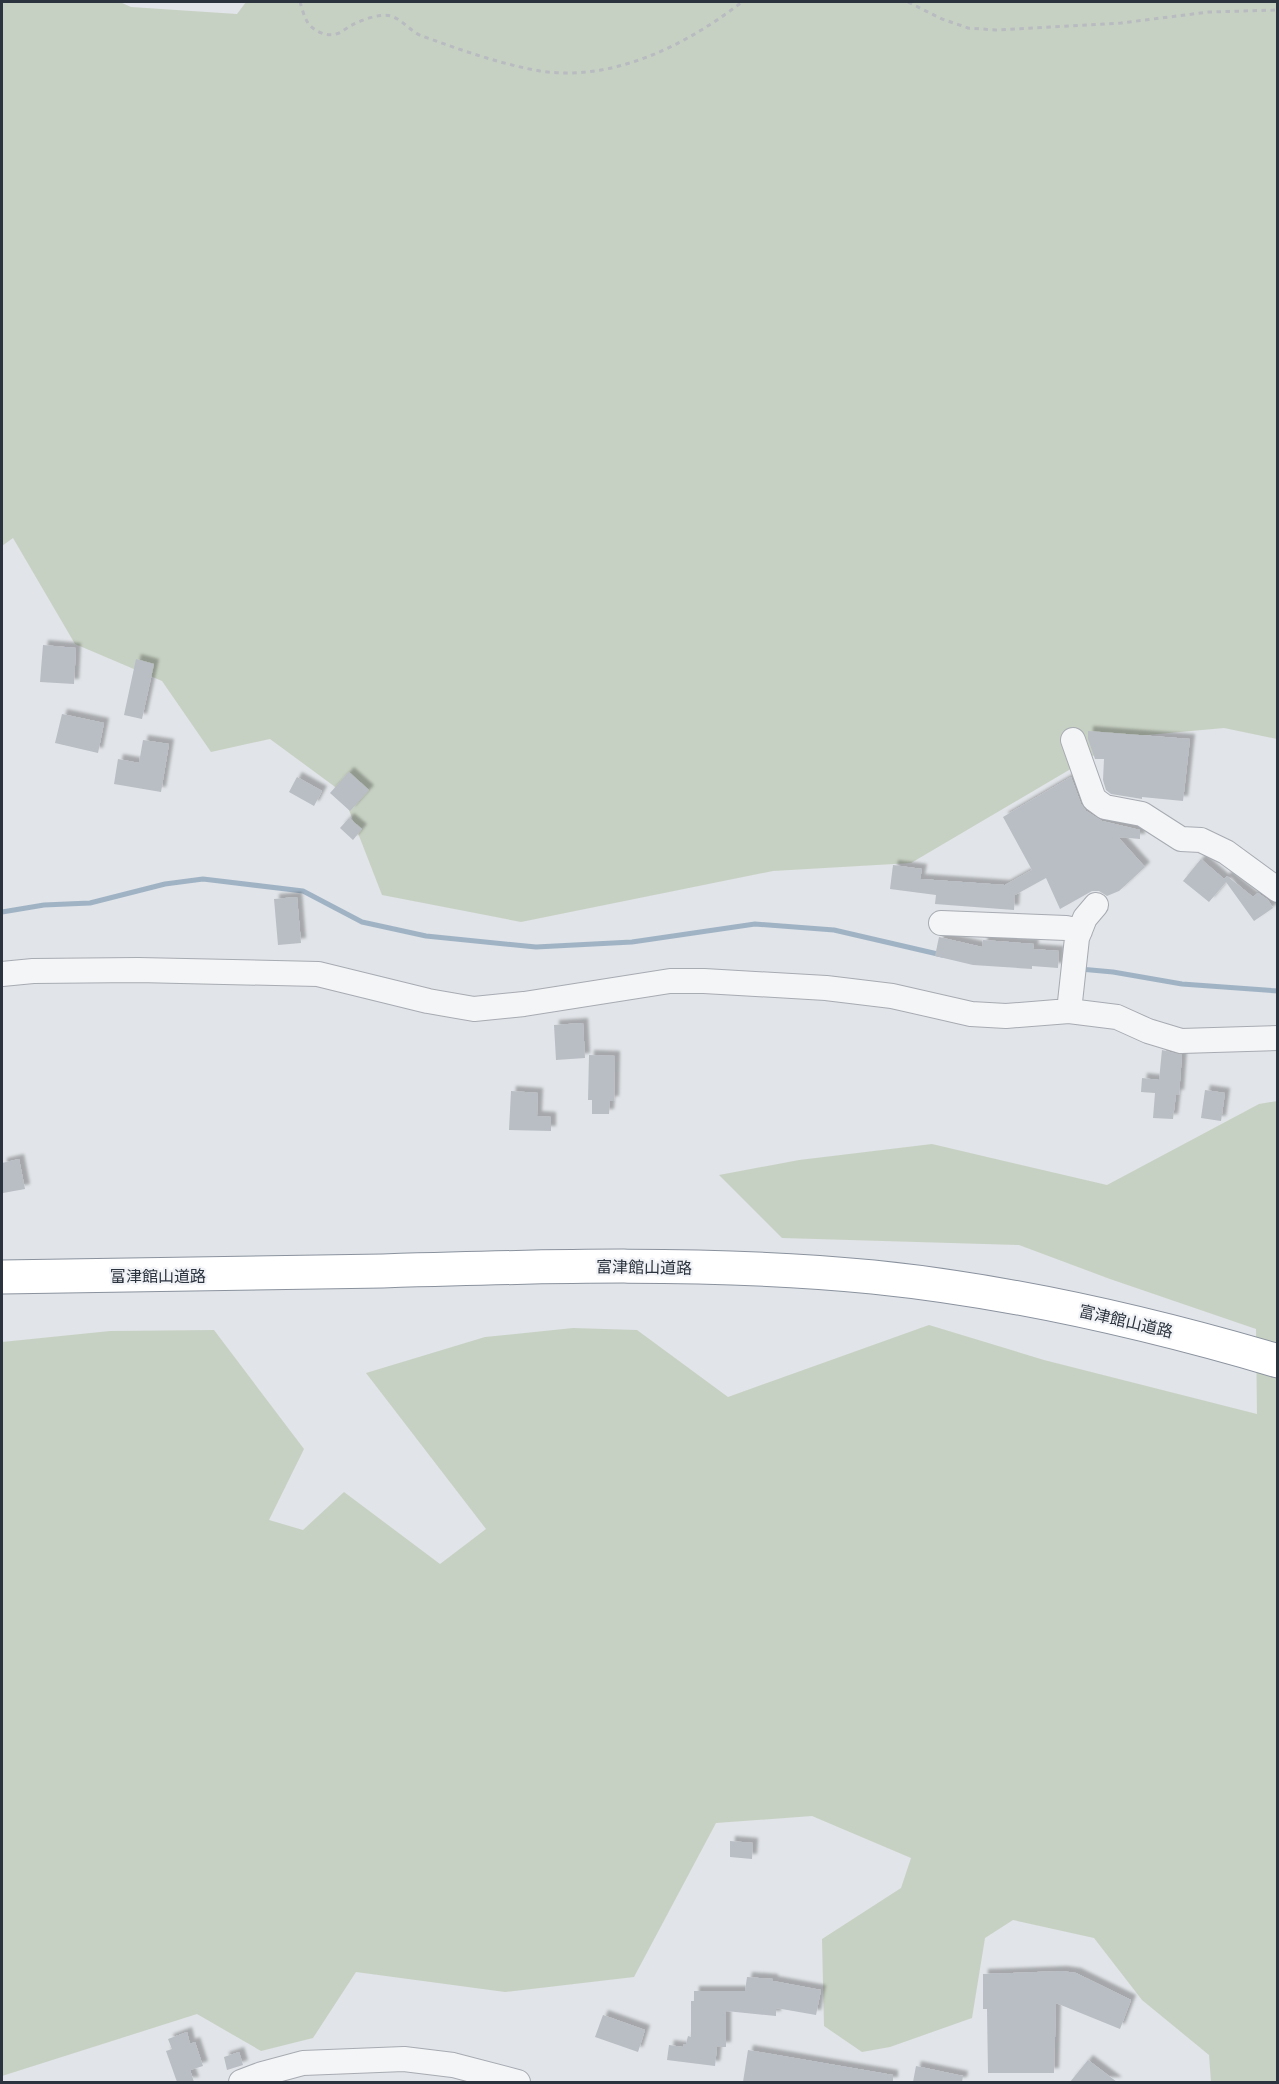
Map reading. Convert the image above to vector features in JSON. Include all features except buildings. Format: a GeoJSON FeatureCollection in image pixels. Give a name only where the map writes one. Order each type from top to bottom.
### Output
{"type":"FeatureCollection","features":[{"type":"Feature","properties":{"kind":"highway","name":"富津館山道路"},"geometry":{"type":"LineString","coordinates":[[2,1277],[193,1276],[546,1266],[748,1268],[872,1277],[1019,1298],[1154,1327],[1278,1361]]}},
{"type":"Feature","properties":{"kind":"street"},"geometry":{"type":"LineString","coordinates":[[1073,740],[1094,799],[1105,807],[1142,814],[1181,839],[1201,840],[1226,852],[1278,890]]}},
{"type":"Feature","properties":{"kind":"street"},"geometry":{"type":"LineString","coordinates":[[1070,1011],[1077,938],[1085,918],[1096,905]]}},
{"type":"Feature","properties":{"kind":"street"},"geometry":{"type":"LineString","coordinates":[[941,923],[1066,928],[1080,931]]}},
{"type":"Feature","properties":{"kind":"street"},"geometry":{"type":"LineString","coordinates":[[2,974],[33,971],[127,970],[318,974],[428,1001],[474,1009],[524,1004],[670,981],[826,987],[892,996],[971,1014],[1006,1016],[1070,1011],[1117,1017],[1148,1031],[1181,1041],[1278,1038]]}},
{"type":"Feature","properties":{"kind":"street"},"geometry":{"type":"LineString","coordinates":[[242,2082],[303,2063],[404,2059],[453,2065],[518,2082]]}},
{"type":"Feature","properties":{"kind":"path"},"geometry":{"type":"LineString","coordinates":[[300,2],[309,23],[320,33],[336,34],[372,17],[391,16],[418,34],[503,63],[542,71],[589,71],[632,63],[674,45],[714,23],[742,2]]}},
{"type":"Feature","properties":{"kind":"path"},"geometry":{"type":"LineString","coordinates":[[908,2],[942,19],[968,28],[996,30],[1121,23],[1209,12],[1278,10]]}},
{"type":"Feature","properties":{"kind":"green space"},"geometry":{"type":"Polygon","coordinates":[[[2,2],[120,2],[131,7],[237,14],[246,2],[1277,2],[1277,739],[1224,728],[1125,737],[911,863],[773,871],[521,922],[382,895],[342,792],[270,739],[211,752],[162,681],[75,644],[13,538],[2,546],[2,2]]]}},
{"type":"Feature","properties":{"kind":"green space"},"geometry":{"type":"Polygon","coordinates":[[[1277,1101],[1277,2082],[1211,2082],[1209,2055],[1142,2000],[1094,1938],[1013,1920],[985,1938],[972,2018],[890,2047],[862,2052],[824,2026],[822,1939],[901,1888],[911,1858],[812,1816],[716,1823],[634,1977],[505,1992],[356,1972],[313,2038],[261,2051],[197,2014],[2,2076],[2,1342],[110,1331],[214,1330],[304,1449],[269,1520],[303,1530],[344,1492],[440,1564],[486,1529],[366,1373],[485,1337],[573,1328],[637,1330],[728,1397],[929,1325],[1044,1360],[1257,1414],[1256,1329],[1019,1245],[782,1238],[719,1175],[799,1160],[932,1144],[1107,1185],[1259,1104],[1277,1101]]]}},
{"type":"Feature","properties":{"kind":"waterway"},"geometry":{"type":"LineString","coordinates":[[2,912],[44,905],[90,903],[165,884],[203,879],[303,891],[362,922],[426,936],[536,947],[632,942],[755,924],[834,930],[942,955]]}},
{"type":"Feature","properties":{"kind":"waterway"},"geometry":{"type":"LineString","coordinates":[[1080,969],[1113,972],[1182,984],[1278,991]]}}]}
